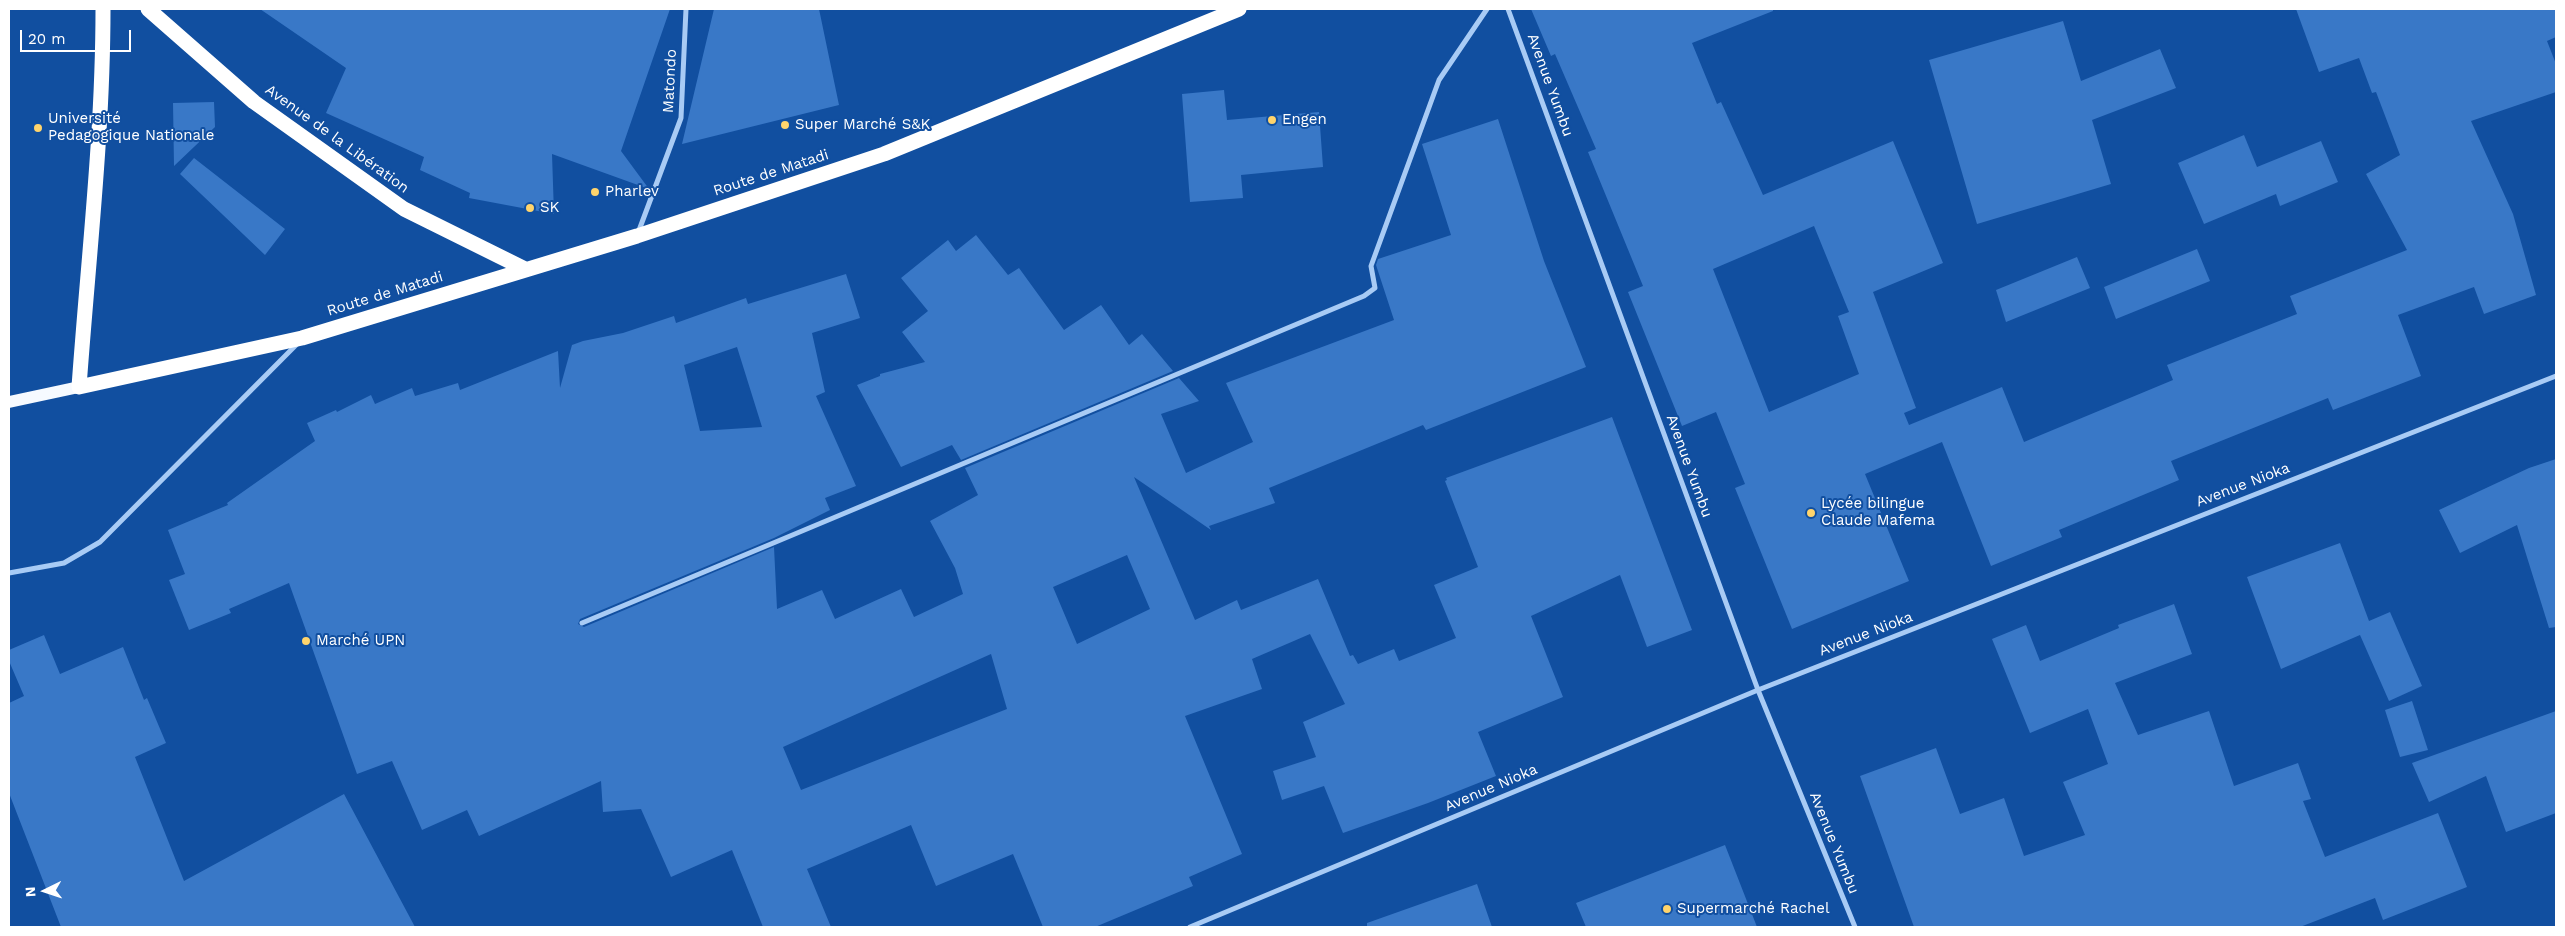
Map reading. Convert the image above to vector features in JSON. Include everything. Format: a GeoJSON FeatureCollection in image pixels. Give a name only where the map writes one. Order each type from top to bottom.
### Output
{"type":"FeatureCollection","features":[{"type":"Feature","properties":{"kind":"highway"},"geometry":{"type":"LineString","coordinates":[[79,387],[98,164],[103,59],[103,9]]}},
{"type":"Feature","properties":{"kind":"highway","name":"Avenue de la Libération"},"geometry":{"type":"LineString","coordinates":[[148,9],[254,102],[404,208],[525,270]]}},
{"type":"Feature","properties":{"kind":"highway","name":"Route de Matadi"},"geometry":{"type":"LineString","coordinates":[[79,387],[302,338],[637,236],[884,154],[1239,9]]}},
{"type":"Feature","properties":{"kind":"main road"},"geometry":{"type":"LineString","coordinates":[[9,402],[79,387]]}},
{"type":"Feature","properties":{"kind":"street","name":"Matondo"},"geometry":{"type":"LineString","coordinates":[[637,236],[681,118],[686,9]]}},
{"type":"Feature","properties":{"kind":"street"},"geometry":{"type":"LineString","coordinates":[[582,623],[1364,296],[1376,288],[1371,266],[1439,80],[1487,9]]}},
{"type":"Feature","properties":{"kind":"street","name":"Avenue Yumbu"},"geometry":{"type":"LineString","coordinates":[[1508,9],[1758,690],[1856,927]]}},
{"type":"Feature","properties":{"kind":"street"},"geometry":{"type":"LineString","coordinates":[[9,573],[64,563],[100,542],[302,338]]}},
{"type":"Feature","properties":{"kind":"street","name":"Avenue Nioka"},"geometry":{"type":"LineString","coordinates":[[1190,927],[1758,690],[2556,376]]}},
{"type":"Feature","properties":{"kind":"building"},"geometry":{"type":"Polygon","coordinates":[[[260,9],[670,9],[621,151],[649,189],[552,154],[554,214],[469,198],[470,193],[420,170],[424,157],[326,113],[346,68],[260,9]]]}},
{"type":"Feature","properties":{"kind":"building"},"geometry":{"type":"Polygon","coordinates":[[[714,9],[819,9],[839,105],[682,144],[714,9]]]}},
{"type":"Feature","properties":{"kind":"building"},"geometry":{"type":"Polygon","coordinates":[[[1531,9],[1773,9],[1773,11],[1692,43],[1717,104],[1721,102],[1763,195],[1893,141],[1943,263],[1873,292],[1916,408],[1904,413],[1909,425],[2002,387],[2024,442],[2173,380],[2167,365],[2297,314],[2290,296],[2407,250],[2366,174],[2400,155],[2376,92],[2372,93],[2359,58],[2319,72],[2296,9],[2556,9],[2556,37],[2547,41],[2556,64],[2556,92],[2471,121],[2513,214],[2536,295],[2484,314],[2474,287],[2398,315],[2421,376],[2333,410],[2328,398],[2171,461],[2179,480],[2059,530],[2062,537],[1991,566],[1942,442],[1865,474],[1909,581],[1792,629],[1735,488],[1745,484],[1716,412],[1682,426],[1628,292],[1643,286],[1588,152],[1596,149],[1555,54],[1551,56],[1531,9]],[[1814,226],[1713,269],[1769,412],[1859,374],[1838,316],[1849,312],[1814,226]]]}},
{"type":"Feature","properties":{"kind":"building"},"geometry":{"type":"Polygon","coordinates":[[[2063,21],[2081,81],[2160,49],[2176,88],[2092,120],[2111,184],[1977,224],[1929,60],[2063,21]]]}},
{"type":"Feature","properties":{"kind":"building"},"geometry":{"type":"Polygon","coordinates":[[[1224,90],[1227,120],[1319,112],[1323,167],[1241,175],[1243,198],[1190,202],[1182,94],[1224,90]]]}},
{"type":"Feature","properties":{"kind":"building"},"geometry":{"type":"Polygon","coordinates":[[[214,102],[215,127],[174,166],[173,103],[214,102]]]}},
{"type":"Feature","properties":{"kind":"building"},"geometry":{"type":"Polygon","coordinates":[[[1498,119],[1544,261],[1586,367],[1426,430],[1423,425],[1269,488],[1275,503],[1209,526],[1211,530],[1134,477],[1195,620],[1237,600],[1241,610],[1318,579],[1350,656],[1353,655],[1358,664],[1394,649],[1399,661],[1456,638],[1434,585],[1478,567],[1445,481],[1447,480],[1446,478],[1612,417],[1692,630],[1647,647],[1620,575],[1531,616],[1563,697],[1478,732],[1496,776],[1428,803],[1343,833],[1324,786],[1282,800],[1273,771],[1316,757],[1303,722],[1345,704],[1310,634],[1252,659],[1262,689],[1185,716],[1242,854],[1189,877],[1193,886],[1095,927],[1043,927],[1013,854],[936,886],[911,825],[807,869],[831,927],[763,927],[732,850],[671,877],[641,809],[603,812],[601,781],[479,836],[467,810],[422,830],[392,761],[357,774],[289,583],[229,609],[231,613],[189,630],[169,580],[185,574],[168,530],[228,505],[227,503],[315,441],[307,423],[336,410],[337,412],[371,395],[375,404],[412,388],[415,396],[458,383],[460,390],[558,351],[560,388],[572,345],[623,333],[674,316],[676,323],[746,298],[748,304],[846,274],[860,318],[812,333],[825,392],[816,396],[856,486],[825,498],[830,510],[774,538],[580,619],[578,624],[584,627],[774,547],[777,609],[822,590],[835,619],[901,589],[914,617],[963,594],[955,568],[930,521],[978,495],[965,468],[1179,378],[1199,401],[1161,414],[1186,473],[1253,442],[1226,383],[1394,320],[1376,265],[1378,259],[1451,235],[1422,144],[1498,119]],[[737,347],[684,365],[700,431],[762,427],[737,347]],[[1127,555],[1053,587],[1077,644],[1150,609],[1127,555]],[[991,654],[783,747],[801,790],[1007,709],[991,654]]]}},
{"type":"Feature","properties":{"kind":"building"},"geometry":{"type":"Polygon","coordinates":[[[2244,135],[2257,167],[2321,141],[2338,182],[2280,206],[2276,194],[2204,224],[2178,163],[2244,135]]]}},
{"type":"Feature","properties":{"kind":"building"},"geometry":{"type":"Polygon","coordinates":[[[194,158],[285,229],[265,255],[180,174],[194,158]]]}},
{"type":"Feature","properties":{"kind":"building"},"geometry":{"type":"Polygon","coordinates":[[[976,235],[1008,275],[1019,268],[1064,330],[1101,305],[1129,345],[1142,334],[1173,371],[961,460],[952,445],[901,467],[857,385],[880,376],[880,374],[925,362],[902,332],[928,311],[901,278],[948,240],[956,251],[976,235]]]}},
{"type":"Feature","properties":{"kind":"building"},"geometry":{"type":"Polygon","coordinates":[[[2197,249],[2210,281],[2116,319],[2104,287],[2197,249]]]}},
{"type":"Feature","properties":{"kind":"building"},"geometry":{"type":"Polygon","coordinates":[[[2077,257],[2090,288],[2006,322],[1996,290],[2077,257]]]}},
{"type":"Feature","properties":{"kind":"building"},"geometry":{"type":"Polygon","coordinates":[[[2556,459],[2556,627],[2549,628],[2517,525],[2460,553],[2439,510],[2529,468],[2556,459]]]}},
{"type":"Feature","properties":{"kind":"building"},"geometry":{"type":"Polygon","coordinates":[[[2340,543],[2369,621],[2390,612],[2422,686],[2389,701],[2360,635],[2281,669],[2247,577],[2340,543]]]}},
{"type":"Feature","properties":{"kind":"building"},"geometry":{"type":"Polygon","coordinates":[[[2174,604],[2192,654],[2115,683],[2138,735],[2209,711],[2234,786],[2298,763],[2311,799],[2303,801],[2325,857],[2438,813],[2467,887],[2383,920],[2375,898],[2300,927],[1914,927],[1860,776],[1936,748],[1960,814],[2004,798],[2024,856],[2085,835],[2063,782],[2108,764],[2088,709],[2030,733],[1992,639],[2026,625],[2040,661],[2119,628],[2118,625],[2174,604]]]}},
{"type":"Feature","properties":{"kind":"building"},"geometry":{"type":"Polygon","coordinates":[[[44,635],[60,674],[123,647],[144,700],[147,698],[166,743],[135,757],[184,881],[344,794],[415,927],[61,927],[9,793],[9,703],[24,696],[9,661],[9,650],[44,635]]]}},
{"type":"Feature","properties":{"kind":"building"},"geometry":{"type":"Polygon","coordinates":[[[2412,701],[2428,750],[2400,757],[2385,710],[2412,701]]]}},
{"type":"Feature","properties":{"kind":"building"},"geometry":{"type":"Polygon","coordinates":[[[2556,711],[2556,813],[2506,832],[2486,776],[2429,802],[2412,763],[2556,711]]]}},
{"type":"Feature","properties":{"kind":"building"},"geometry":{"type":"Polygon","coordinates":[[[1725,845],[1757,927],[1586,927],[1576,903],[1725,845]]]}},
{"type":"Feature","properties":{"kind":"building"},"geometry":{"type":"Polygon","coordinates":[[[1477,884],[1492,927],[1367,927],[1367,923],[1477,884]]]}},
{"type":"Feature","properties":{"kind":"place","name":"Engen"},"geometry":{"type":"Point","coordinates":[1272,120]}},
{"type":"Feature","properties":{"kind":"place","name":"Super Marché S&K"},"geometry":{"type":"Point","coordinates":[785,125]}},
{"type":"Feature","properties":{"kind":"place","name":"Université Pedagogique Nationale"},"geometry":{"type":"Point","coordinates":[38,128]}},
{"type":"Feature","properties":{"kind":"place","name":"Pharlev"},"geometry":{"type":"Point","coordinates":[595,192]}},
{"type":"Feature","properties":{"kind":"place","name":"SK"},"geometry":{"type":"Point","coordinates":[530,208]}},
{"type":"Feature","properties":{"kind":"place","name":"Lycée bilingue Claude Mafema"},"geometry":{"type":"Point","coordinates":[1811,513]}},
{"type":"Feature","properties":{"kind":"place","name":"Marché UPN"},"geometry":{"type":"Point","coordinates":[306,641]}},
{"type":"Feature","properties":{"kind":"place","name":"Supermarché Rachel"},"geometry":{"type":"Point","coordinates":[1667,909]}}]}
